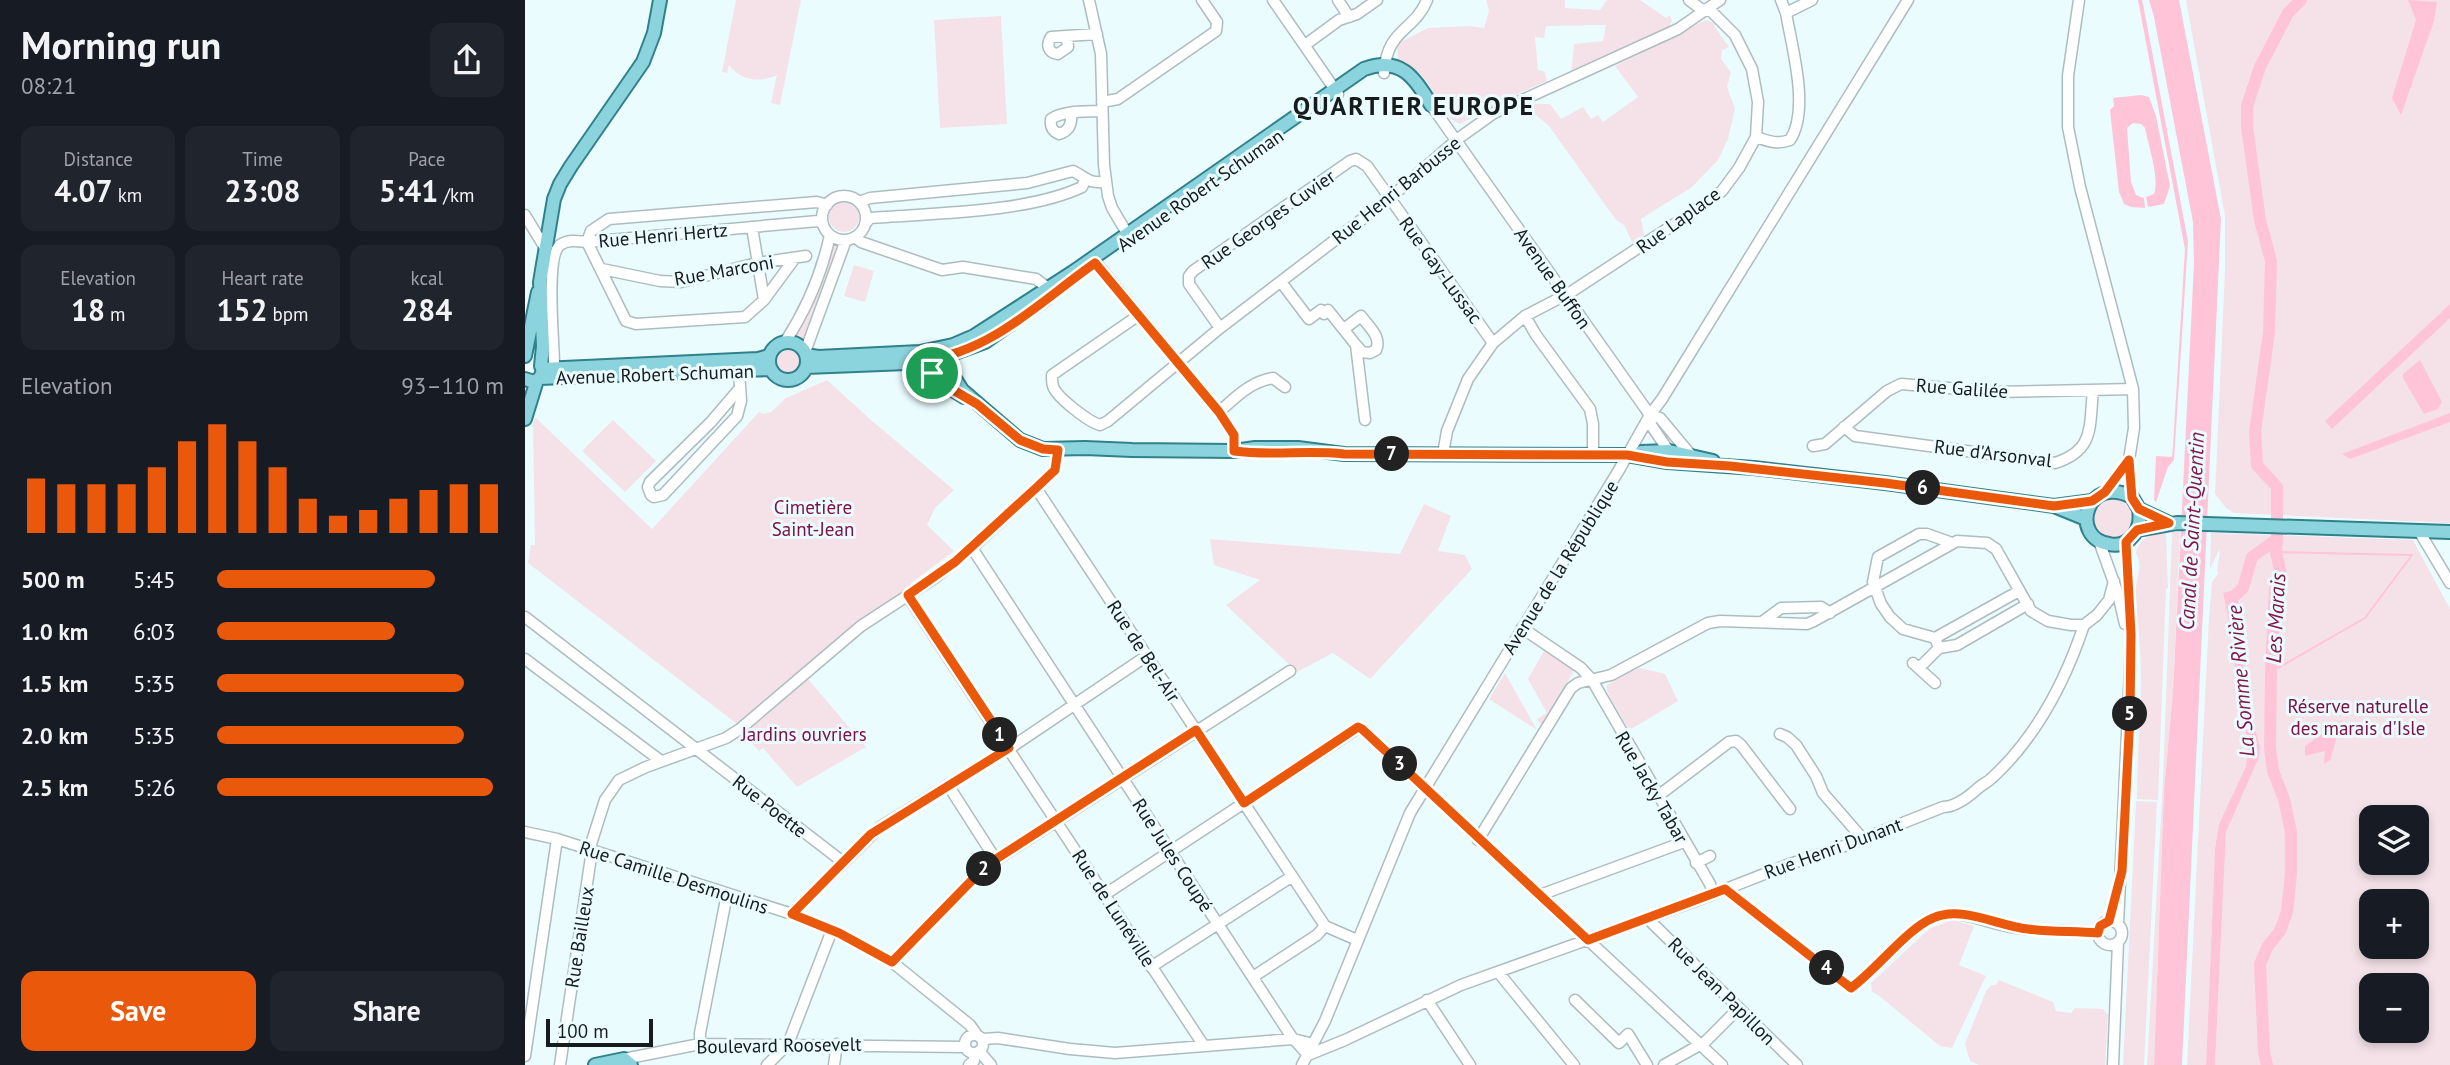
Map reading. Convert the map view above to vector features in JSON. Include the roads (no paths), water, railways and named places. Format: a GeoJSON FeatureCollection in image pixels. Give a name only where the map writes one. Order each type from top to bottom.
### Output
{"type":"FeatureCollection","features":[{"type":"Feature","properties":{"kind":"main road"},"geometry":{"type":"LineString","coordinates":[[525,419],[543,372],[545,248],[554,199],[559,184],[643,62],[654,33],[660,0]]}},
{"type":"Feature","properties":{"kind":"main road"},"geometry":{"type":"LineString","coordinates":[[1384,66],[1401,69],[1409,74],[1431,105]]}},
{"type":"Feature","properties":{"kind":"main road","name":"Avenue Robert Schuman"},"geometry":{"type":"LineString","coordinates":[[927,366],[944,352],[974,336],[1214,182],[1336,92],[1384,66]]}},
{"type":"Feature","properties":{"kind":"main road","name":"Avenue Robert Schuman"},"geometry":{"type":"LineString","coordinates":[[806,358],[944,352],[970,348],[994,337],[1093,260]]}},
{"type":"Feature","properties":{"kind":"main road"},"geometry":{"type":"LineString","coordinates":[[525,356],[533,309],[545,277]]}},
{"type":"Feature","properties":{"kind":"main road"},"geometry":{"type":"LineString","coordinates":[[785,342],[796,344],[806,358],[799,377],[788,380],[778,377],[770,363],[775,347],[785,342]]}},
{"type":"Feature","properties":{"kind":"main road"},"geometry":{"type":"LineString","coordinates":[[954,378],[954,363],[970,348]]}},
{"type":"Feature","properties":{"kind":"main road"},"geometry":{"type":"LineString","coordinates":[[944,352],[954,378],[977,404],[1020,440],[1043,449],[1069,453],[1132,450],[1285,454],[1627,455],[1642,452],[1730,466],[2054,506],[2092,501],[2105,492],[2121,492],[2135,503],[2173,523]]}},
{"type":"Feature","properties":{"kind":"main road"},"geometry":{"type":"LineString","coordinates":[[806,358],[927,366],[943,384],[977,404]]}},
{"type":"Feature","properties":{"kind":"main road","name":"Avenue Robert Schuman"},"geometry":{"type":"LineString","coordinates":[[543,372],[758,359],[770,363]]}},
{"type":"Feature","properties":{"kind":"main road"},"geometry":{"type":"LineString","coordinates":[[525,364],[534,362],[543,372]]}},
{"type":"Feature","properties":{"kind":"main road","name":"Avenue Robert Schuman"},"geometry":{"type":"LineString","coordinates":[[543,372],[739,371],[770,363]]}},
{"type":"Feature","properties":{"kind":"main road"},"geometry":{"type":"LineString","coordinates":[[1673,457],[1691,454],[1730,466]]}},
{"type":"Feature","properties":{"kind":"main road"},"geometry":{"type":"LineString","coordinates":[[2092,501],[2086,519],[2092,535],[2099,541],[2112,545],[2126,542],[2137,530],[2140,523],[2135,503]]}},
{"type":"Feature","properties":{"kind":"main road"},"geometry":{"type":"LineString","coordinates":[[2054,506],[2086,519]]}},
{"type":"Feature","properties":{"kind":"main road"},"geometry":{"type":"LineString","coordinates":[[2137,530],[2173,523],[2450,532]]}},
{"type":"Feature","properties":{"kind":"main road","name":"Boulevard Roosevelt"},"geometry":{"type":"LineString","coordinates":[[595,1065],[628,1062]]}},
{"type":"Feature","properties":{"kind":"street"},"geometry":{"type":"LineString","coordinates":[[1089,0],[1102,62],[1102,107],[1109,203],[1128,236]]}},
{"type":"Feature","properties":{"kind":"street"},"geometry":{"type":"LineString","coordinates":[[1071,114],[1102,107],[1118,99],[1216,31],[1217,22],[1202,0]]}},
{"type":"Feature","properties":{"kind":"street"},"geometry":{"type":"LineString","coordinates":[[1273,0],[1336,92]]}},
{"type":"Feature","properties":{"kind":"street"},"geometry":{"type":"LineString","coordinates":[[1338,0],[1349,17]]}},
{"type":"Feature","properties":{"kind":"street"},"geometry":{"type":"LineString","coordinates":[[1304,45],[1339,20],[1377,0]]}},
{"type":"Feature","properties":{"kind":"street","name":"Rue Laplace"},"geometry":{"type":"LineString","coordinates":[[1443,454],[1447,430],[1468,379],[1493,343],[1525,316],[1565,295],[1657,237],[1722,191],[1739,168],[1756,137],[1758,102],[1752,69],[1735,35],[1711,11],[1701,9],[1689,0]]}},
{"type":"Feature","properties":{"kind":"street","name":"Rue Henri Barbusse"},"geometry":{"type":"LineString","coordinates":[[1139,315],[1052,375],[1052,384],[1057,394],[1093,423],[1100,425],[1494,113],[1678,29],[1720,0]]}},
{"type":"Feature","properties":{"kind":"street"},"geometry":{"type":"LineString","coordinates":[[1756,137],[1783,143],[1790,141],[1797,126],[1801,100],[1786,13],[1781,0]]}},
{"type":"Feature","properties":{"kind":"street"},"geometry":{"type":"LineString","coordinates":[[1786,13],[1812,0]]}},
{"type":"Feature","properties":{"kind":"street","name":"Avenue de la République"},"geometry":{"type":"LineString","coordinates":[[1302,1065],[1325,1021],[1410,813],[1650,415],[1664,397],[1804,172],[1908,0]]}},
{"type":"Feature","properties":{"kind":"street"},"geometry":{"type":"LineString","coordinates":[[2079,0],[2068,76],[2068,127],[2080,187],[2133,389],[2134,428],[2129,460],[2135,503]]}},
{"type":"Feature","properties":{"kind":"street"},"geometry":{"type":"LineString","coordinates":[[1384,66],[1392,42],[1399,32],[1420,14],[1423,2]]}},
{"type":"Feature","properties":{"kind":"street"},"geometry":{"type":"LineString","coordinates":[[1067,36],[1097,34]]}},
{"type":"Feature","properties":{"kind":"street"},"geometry":{"type":"LineString","coordinates":[[1431,105],[1456,141]]}},
{"type":"Feature","properties":{"kind":"street","name":"Avenue Buffon"},"geometry":{"type":"LineString","coordinates":[[1456,141],[1650,415],[1651,425],[1673,457]]}},
{"type":"Feature","properties":{"kind":"street","name":"Rue Georges Cuvier"},"geometry":{"type":"LineString","coordinates":[[1220,328],[1189,284],[1189,276],[1193,271],[1350,161],[1356,159],[1363,162],[1390,198]]}},
{"type":"Feature","properties":{"kind":"street"},"geometry":{"type":"LineString","coordinates":[[859,202],[870,198],[1027,183],[1073,171],[1085,180],[1106,182]]}},
{"type":"Feature","properties":{"kind":"street"},"geometry":{"type":"LineString","coordinates":[[806,358],[851,239],[870,218],[1028,204],[1073,192],[1082,187],[1085,180]]}},
{"type":"Feature","properties":{"kind":"street"},"geometry":{"type":"LineString","coordinates":[[865,224],[865,212],[859,202],[845,196],[835,198],[824,211],[823,224],[830,235],[851,239],[942,270],[963,267],[1036,279],[1048,288]]}},
{"type":"Feature","properties":{"kind":"street","name":"Rue Gay-Lussac"},"geometry":{"type":"LineString","coordinates":[[1390,198],[1493,343]]}},
{"type":"Feature","properties":{"kind":"street","name":"Rue Henri Hertz"},"geometry":{"type":"LineString","coordinates":[[823,224],[818,221],[587,242],[591,231],[609,219],[817,202],[827,205]]}},
{"type":"Feature","properties":{"kind":"street"},"geometry":{"type":"LineString","coordinates":[[525,215],[545,248]]}},
{"type":"Feature","properties":{"kind":"street"},"geometry":{"type":"LineString","coordinates":[[543,372],[545,277],[557,247],[564,242],[587,242],[626,321],[630,323],[741,319],[764,300],[752,227]]}},
{"type":"Feature","properties":{"kind":"street"},"geometry":{"type":"LineString","coordinates":[[785,342],[806,304],[830,235]]}},
{"type":"Feature","properties":{"kind":"street","name":"Rue Marconi"},"geometry":{"type":"LineString","coordinates":[[602,269],[660,281],[681,282],[757,263],[801,257],[764,300]]}},
{"type":"Feature","properties":{"kind":"street"},"geometry":{"type":"LineString","coordinates":[[1093,260],[1219,412],[1234,435],[1234,451]]}},
{"type":"Feature","properties":{"kind":"street"},"geometry":{"type":"LineString","coordinates":[[1281,282],[1309,319],[1321,310],[1324,314],[1328,310],[1362,352],[1370,353],[1376,350],[1378,338],[1361,316],[1344,329]]}},
{"type":"Feature","properties":{"kind":"street"},"geometry":{"type":"LineString","coordinates":[[1525,316],[1590,409],[1593,455]]}},
{"type":"Feature","properties":{"kind":"street"},"geometry":{"type":"LineString","coordinates":[[1356,345],[1365,421]]}},
{"type":"Feature","properties":{"kind":"street"},"geometry":{"type":"LineString","coordinates":[[739,371],[741,401],[737,416],[663,495],[651,495],[648,487],[650,482],[703,430],[740,388]]}},
{"type":"Feature","properties":{"kind":"street"},"geometry":{"type":"LineString","coordinates":[[1219,412],[1250,386],[1262,380],[1273,378],[1285,387]]}},
{"type":"Feature","properties":{"kind":"street","name":"Rue Galilée"},"geometry":{"type":"LineString","coordinates":[[1812,446],[1825,444],[1887,391],[1901,384],[1995,393],[2133,389]]}},
{"type":"Feature","properties":{"kind":"street","name":"Rue d'Arsonval"},"geometry":{"type":"LineString","coordinates":[[1844,427],[1855,436],[2055,463],[2070,458],[2082,449],[2088,435],[2093,391]]}},
{"type":"Feature","properties":{"kind":"street","name":"Avenue Buffon"},"geometry":{"type":"LineString","coordinates":[[1650,415],[1660,418],[1691,454]]}},
{"type":"Feature","properties":{"kind":"street"},"geometry":{"type":"LineString","coordinates":[[703,430],[714,440]]}},
{"type":"Feature","properties":{"kind":"street","name":"Rue Bailleux"},"geometry":{"type":"LineString","coordinates":[[560,1065],[591,844],[605,800],[619,780],[661,761],[726,738],[740,729],[861,626],[936,577],[972,548],[1055,470],[1058,450]]}},
{"type":"Feature","properties":{"kind":"street"},"geometry":{"type":"LineString","coordinates":[[2105,492],[2129,460]]}},
{"type":"Feature","properties":{"kind":"street","name":"Rue de Bel-Air"},"geometry":{"type":"LineString","coordinates":[[1036,488],[1325,926]]}},
{"type":"Feature","properties":{"kind":"street"},"geometry":{"type":"LineString","coordinates":[[2419,531],[2450,583]]}},
{"type":"Feature","properties":{"kind":"street"},"geometry":{"type":"LineString","coordinates":[[1952,543],[1927,534],[1919,534],[1878,557],[1872,579],[1881,604],[1895,623],[1937,643],[1958,645],[2028,604]]}},
{"type":"Feature","properties":{"kind":"street"},"geometry":{"type":"LineString","coordinates":[[1478,840],[1571,688],[1578,683],[1611,674],[1713,622],[1807,624],[1957,541],[1987,543],[1996,549],[2031,611],[2048,621],[2084,625],[2097,615],[2109,600],[2114,581]]}},
{"type":"Feature","properties":{"kind":"street"},"geometry":{"type":"LineString","coordinates":[[2099,541],[2121,604],[2130,652]]}},
{"type":"Feature","properties":{"kind":"street"},"geometry":{"type":"LineString","coordinates":[[2113,922],[2122,871],[2130,715],[2131,634],[2126,542]]}},
{"type":"Feature","properties":{"kind":"street","name":"Rue Jules Coupé"},"geometry":{"type":"LineString","coordinates":[[972,548],[1293,1039],[1308,1055]]}},
{"type":"Feature","properties":{"kind":"street"},"geometry":{"type":"LineString","coordinates":[[2097,615],[2121,604],[2127,587]]}},
{"type":"Feature","properties":{"kind":"street"},"geometry":{"type":"LineString","coordinates":[[1935,683],[1916,666],[1937,643],[2019,591]]}},
{"type":"Feature","properties":{"kind":"street","name":"Rue de Lunéville"},"geometry":{"type":"LineString","coordinates":[[908,595],[1205,1046]]}},
{"type":"Feature","properties":{"kind":"street"},"geometry":{"type":"LineString","coordinates":[[1761,622],[1781,608],[1821,607],[1830,613]]}},
{"type":"Feature","properties":{"kind":"street"},"geometry":{"type":"LineString","coordinates":[[2108,611],[2125,622]]}},
{"type":"Feature","properties":{"kind":"street","name":"Rue Poette"},"geometry":{"type":"LineString","coordinates":[[525,617],[843,862]]}},
{"type":"Feature","properties":{"kind":"street","name":"Rue Henri Dunant"},"geometry":{"type":"LineString","coordinates":[[1308,1055],[1427,1000],[1498,972],[1948,807],[1991,779],[2025,743],[2055,696],[2084,625]]}},
{"type":"Feature","properties":{"kind":"street"},"geometry":{"type":"LineString","coordinates":[[1522,628],[1581,668],[1593,680]]}},
{"type":"Feature","properties":{"kind":"street"},"geometry":{"type":"LineString","coordinates":[[792,914],[880,827],[1009,748],[1148,655]]}},
{"type":"Feature","properties":{"kind":"street"},"geometry":{"type":"LineString","coordinates":[[525,659],[661,761]]}},
{"type":"Feature","properties":{"kind":"street"},"geometry":{"type":"LineString","coordinates":[[892,962],[996,859],[1290,671]]}},
{"type":"Feature","properties":{"kind":"street","name":"Rue Jacky Tabar"},"geometry":{"type":"LineString","coordinates":[[1593,680],[1713,894]]}},
{"type":"Feature","properties":{"kind":"street"},"geometry":{"type":"LineString","coordinates":[[1104,894],[1358,727],[1722,1065]]}},
{"type":"Feature","properties":{"kind":"street"},"geometry":{"type":"LineString","coordinates":[[1780,734],[1796,746],[1816,776],[1823,793],[1862,838]]}},
{"type":"Feature","properties":{"kind":"street"},"geometry":{"type":"LineString","coordinates":[[1658,796],[1705,759],[1734,741],[1741,744],[1779,803],[1790,809]]}},
{"type":"Feature","properties":{"kind":"street"},"geometry":{"type":"LineString","coordinates":[[948,785],[996,859]]}},
{"type":"Feature","properties":{"kind":"street","name":"Rue Camille Desmoulins"},"geometry":{"type":"LineString","coordinates":[[525,832],[592,850],[792,914],[832,930],[892,962],[960,1019],[974,1044],[991,1065]]}},
{"type":"Feature","properties":{"kind":"street"},"geometry":{"type":"LineString","coordinates":[[525,1056],[557,839]]}},
{"type":"Feature","properties":{"kind":"street"},"geometry":{"type":"LineString","coordinates":[[1540,895],[1685,842]]}},
{"type":"Feature","properties":{"kind":"street"},"geometry":{"type":"LineString","coordinates":[[1696,863],[1710,856]]}},
{"type":"Feature","properties":{"kind":"street"},"geometry":{"type":"LineString","coordinates":[[1151,967],[1291,877]]}},
{"type":"Feature","properties":{"kind":"street"},"geometry":{"type":"LineString","coordinates":[[1725,889],[1851,988],[1862,981],[1918,928],[1942,915],[1961,914],[2031,930],[2098,933]]}},
{"type":"Feature","properties":{"kind":"street"},"geometry":{"type":"LineString","coordinates":[[700,1044],[727,894]]}},
{"type":"Feature","properties":{"kind":"street","name":"Rue Jean Papillon"},"geometry":{"type":"LineString","coordinates":[[1647,918],[1797,1065]]}},
{"type":"Feature","properties":{"kind":"street"},"geometry":{"type":"LineString","coordinates":[[2112,943],[2101,941],[2098,933],[2100,926],[2113,922]]}},
{"type":"Feature","properties":{"kind":"street"},"geometry":{"type":"LineString","coordinates":[[2113,922],[2122,931],[2112,943],[2116,985],[2113,1065]]}},
{"type":"Feature","properties":{"kind":"street"},"geometry":{"type":"LineString","coordinates":[[1253,977],[1317,935],[1325,926],[1357,940]]}},
{"type":"Feature","properties":{"kind":"street"},"geometry":{"type":"LineString","coordinates":[[767,1065],[788,1044],[832,930]]}},
{"type":"Feature","properties":{"kind":"street"},"geometry":{"type":"LineString","coordinates":[[1498,972],[1574,1065]]}},
{"type":"Feature","properties":{"kind":"street"},"geometry":{"type":"LineString","coordinates":[[1427,1000],[1469,1065]]}},
{"type":"Feature","properties":{"kind":"street"},"geometry":{"type":"LineString","coordinates":[[1575,1000],[1619,1043],[1628,1034],[1647,1065]]}},
{"type":"Feature","properties":{"kind":"street"},"geometry":{"type":"LineString","coordinates":[[1668,1064],[1705,1042],[1739,1008]]}},
{"type":"Feature","properties":{"kind":"street"},"geometry":{"type":"LineString","coordinates":[[1325,1021],[1329,1034],[1345,1040]]}},
{"type":"Feature","properties":{"kind":"street"},"geometry":{"type":"LineString","coordinates":[[969,1065],[974,1061],[974,1044],[998,1038],[1070,1049],[1132,1052],[1293,1039],[1313,1044]]}},
{"type":"Feature","properties":{"kind":"street","name":"Boulevard Roosevelt"},"geometry":{"type":"LineString","coordinates":[[628,1062],[700,1044],[974,1044]]}},
{"type":"Feature","properties":{"kind":"street"},"geometry":{"type":"LineString","coordinates":[[834,1065],[837,1044]]}},
{"type":"Feature","properties":{"kind":"street"},"geometry":{"type":"LineString","coordinates":[[1131,1065],[1132,1052]]}},
{"type":"Feature","properties":{"kind":"water"},"geometry":{"type":"Polygon","coordinates":[[[2138,0],[2142,0],[2143,4],[2188,241],[2174,460],[2168,467],[2156,502],[2156,456],[2172,457],[2185,249],[2138,0]]]}},
{"type":"Feature","properties":{"kind":"water","name":"Canal de Saint-Quentin"},"geometry":{"type":"Polygon","coordinates":[[[2149,0],[2179,0],[2221,219],[2182,1065],[2154,1065],[2164,790],[2173,692],[2194,263],[2193,222],[2149,0]]]}},
{"type":"Feature","properties":{"kind":"water"},"geometry":{"type":"Polygon","coordinates":[[[2408,0],[2437,2],[2434,21],[2401,115],[2392,98],[2416,20],[2408,0]]]}},
{"type":"Feature","properties":{"kind":"water"},"geometry":{"type":"Polygon","coordinates":[[[2141,95],[2149,97],[2156,116],[2170,186],[2164,204],[2148,207],[2146,197],[2154,194],[2155,171],[2145,128],[2141,124],[2133,123],[2127,128],[2131,182],[2136,195],[2144,198],[2145,208],[2124,204],[2119,192],[2110,110],[2114,106],[2113,98],[2141,95]]]}},
{"type":"Feature","properties":{"kind":"water"},"geometry":{"type":"Polygon","coordinates":[[[2450,304],[2450,318],[2332,429],[2325,421],[2450,304]]]}},
{"type":"Feature","properties":{"kind":"water"},"geometry":{"type":"Polygon","coordinates":[[[2420,360],[2442,402],[2438,409],[2424,414],[2403,378],[2403,374],[2420,360]]]}},
{"type":"Feature","properties":{"kind":"water"},"geometry":{"type":"Polygon","coordinates":[[[2450,413],[2450,422],[2350,459],[2342,454],[2450,413]]]}},
{"type":"Feature","properties":{"kind":"water"},"geometry":{"type":"Polygon","coordinates":[[[2230,591],[2237,598],[2247,696],[2260,747],[2259,757],[2226,832],[2215,1065],[2206,1065],[2215,848],[2219,824],[2246,766],[2248,742],[2237,693],[2232,638],[2223,593],[2230,591]]]}},
{"type":"Feature","properties":{"kind":"water"},"geometry":{"type":"Polygon","coordinates":[[[2342,720],[2330,760],[2324,764],[2325,751],[2305,756],[2305,746],[2342,720]]]}},
{"type":"Feature","properties":{"kind":"waterway","name":"La Somme Rivière"},"geometry":{"type":"LineString","coordinates":[[2233,609],[2232,598],[2243,588],[2252,557],[2277,539],[2277,487],[2257,465],[2255,432],[2269,332],[2271,261],[2260,220],[2247,127],[2247,106],[2260,67],[2288,13],[2301,0]]}},
{"type":"Feature","properties":{"kind":"waterway","name":"Les Marais"},"geometry":{"type":"LineString","coordinates":[[2267,1065],[2264,1053],[2260,964],[2268,946],[2280,931],[2287,912],[2291,874],[2291,832],[2284,799],[2273,771],[2270,747],[2275,589],[2280,571],[2276,552],[2277,539]]}},
{"type":"Feature","properties":{"kind":"waterway"},"geometry":{"type":"LineString","coordinates":[[2271,672],[2365,618],[2412,555],[2276,552]]}},
{"type":"Feature","properties":{"kind":"district","name":"QUARTIER EUROPE"},"geometry":{"type":"Point","coordinates":[1414,106]}},
{"type":"Feature","properties":{"kind":"park label","name":"Cimetière Saint-Jean"},"geometry":{"type":"Point","coordinates":[813,518]}},
{"type":"Feature","properties":{"kind":"park label","name":"Réserve naturelle des marais d'Isle"},"geometry":{"type":"Point","coordinates":[2358,717]}},
{"type":"Feature","properties":{"kind":"park label","name":"Jardins ouvriers"},"geometry":{"type":"Point","coordinates":[804,734]}}]}
